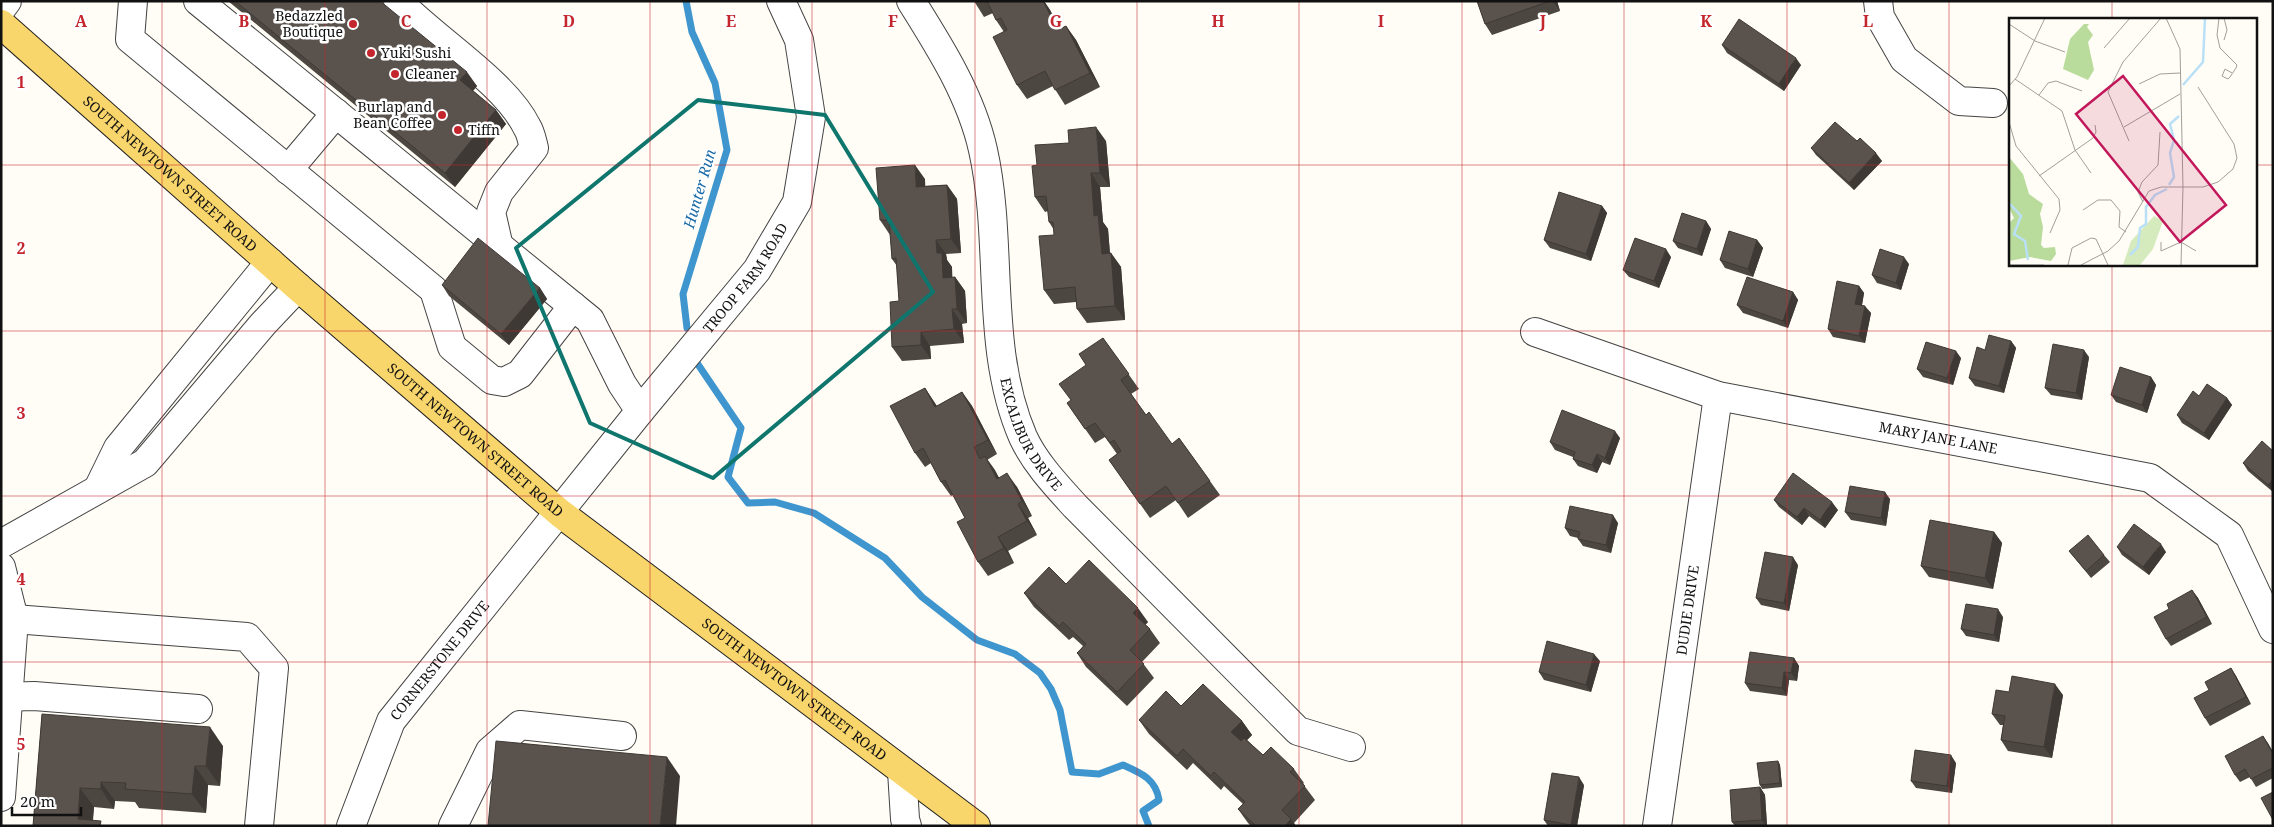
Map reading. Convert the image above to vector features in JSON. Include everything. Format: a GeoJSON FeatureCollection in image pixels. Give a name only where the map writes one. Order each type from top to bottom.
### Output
{"type":"FeatureCollection","features":[{"type":"Feature","properties":{"kind":"main road","name":"SOUTH NEWTOWN STREET ROAD"},"geometry":{"type":"LineString","coordinates":[[1,24],[298,287],[560,513],[976,826]]}},
{"type":"Feature","properties":{"kind":"street"},"geometry":{"type":"LineString","coordinates":[[1,9],[7,1]]}},
{"type":"Feature","properties":{"kind":"street"},"geometry":{"type":"LineString","coordinates":[[133,1],[130,39],[434,290],[452,347],[492,380],[504,382],[520,374],[573,306]]}},
{"type":"Feature","properties":{"kind":"street"},"geometry":{"type":"LineString","coordinates":[[198,1],[590,320],[622,384],[640,411]]}},
{"type":"Feature","properties":{"kind":"street"},"geometry":{"type":"LineString","coordinates":[[398,1],[490,82],[516,109],[528,127],[534,148],[499,192],[491,212],[499,246]]}},
{"type":"Feature","properties":{"kind":"street","name":"TROOP FARM ROAD"},"geometry":{"type":"LineString","coordinates":[[560,513],[640,411],[757,270],[796,202],[811,117],[800,40],[781,1]]}},
{"type":"Feature","properties":{"kind":"street","name":"EXCALIBUR DRIVE"},"geometry":{"type":"LineString","coordinates":[[911,1],[966,98],[975,121],[983,152],[991,206],[1001,364],[1011,404],[1024,438],[1046,474],[1075,506],[1298,731],[1351,747]]}},
{"type":"Feature","properties":{"kind":"street"},"geometry":{"type":"LineString","coordinates":[[1878,1],[1880,17],[1904,59],[1959,101],[1993,103]]}},
{"type":"Feature","properties":{"kind":"street"},"geometry":{"type":"LineString","coordinates":[[288,170],[336,114]]}},
{"type":"Feature","properties":{"kind":"street"},"geometry":{"type":"LineString","coordinates":[[98,489],[118,448],[270,262]]}},
{"type":"Feature","properties":{"kind":"street"},"geometry":{"type":"LineString","coordinates":[[1,544],[145,463],[263,324],[298,287]]}},
{"type":"Feature","properties":{"kind":"street","name":"MARY JANE LANE"},"geometry":{"type":"LineString","coordinates":[[1535,332],[1718,396],[2150,478],[2229,535],[2273,630]]}},
{"type":"Feature","properties":{"kind":"street","name":"DUDIE DRIVE"},"geometry":{"type":"LineString","coordinates":[[1657,826],[1718,396]]}},
{"type":"Feature","properties":{"kind":"street","name":"CORNERSTONE DRIVE"},"geometry":{"type":"LineString","coordinates":[[351,826],[391,721],[560,513]]}},
{"type":"Feature","properties":{"kind":"street"},"geometry":{"type":"LineString","coordinates":[[1,567],[8,619],[1,797]]}},
{"type":"Feature","properties":{"kind":"street"},"geometry":{"type":"LineString","coordinates":[[8,619],[247,638],[274,668],[259,826]]}},
{"type":"Feature","properties":{"kind":"street"},"geometry":{"type":"LineString","coordinates":[[4,697],[34,696],[198,709]]}},
{"type":"Feature","properties":{"kind":"street"},"geometry":{"type":"LineString","coordinates":[[453,826],[490,751],[520,724],[622,736]]}},
{"type":"Feature","properties":{"kind":"street"},"geometry":{"type":"LineString","coordinates":[[902,771],[907,826]]}},
{"type":"Feature","properties":{"kind":"highlighted area"},"geometry":{"type":"Polygon","coordinates":[[[698,100],[825,115],[933,292],[713,478],[590,423],[516,248],[698,100]]]}},
{"type":"Feature","properties":{"kind":"building"},"geometry":{"type":"Polygon","coordinates":[[[235,1],[380,1],[467,72],[460,80],[496,110],[445,173],[235,1]]]}},
{"type":"Feature","properties":{"kind":"building"},"geometry":{"type":"Polygon","coordinates":[[[987,1],[1043,1],[1058,30],[1066,26],[1090,73],[1055,90],[1045,71],[1017,85],[993,37],[1007,30],[1001,18],[996,20],[987,1]]]}},
{"type":"Feature","properties":{"kind":"building"},"geometry":{"type":"Polygon","coordinates":[[[1477,1],[1550,1],[1485,24],[1477,1]]]}},
{"type":"Feature","properties":{"kind":"building"},"geometry":{"type":"Polygon","coordinates":[[[1739,19],[1796,58],[1779,84],[1722,45],[1739,19]]]}},
{"type":"Feature","properties":{"kind":"building"},"geometry":{"type":"Polygon","coordinates":[[[1835,122],[1857,141],[1860,138],[1876,153],[1849,183],[1811,148],[1835,122]]]}},
{"type":"Feature","properties":{"kind":"building"},"geometry":{"type":"Polygon","coordinates":[[[1096,127],[1100,173],[1091,173],[1094,216],[1098,215],[1102,254],[1111,253],[1115,306],[1077,309],[1075,287],[1044,290],[1039,236],[1054,235],[1053,222],[1049,222],[1046,196],[1035,197],[1032,166],[1037,165],[1035,145],[1069,143],[1068,130],[1096,127]]]}},
{"type":"Feature","properties":{"kind":"building"},"geometry":{"type":"Polygon","coordinates":[[[915,165],[916,187],[947,185],[951,239],[936,240],[937,253],[942,253],[943,278],[955,277],[957,309],[952,309],[954,329],[921,332],[921,345],[892,347],[890,302],[899,301],[896,258],[892,259],[889,220],[880,220],[876,168],[915,165]]]}},
{"type":"Feature","properties":{"kind":"building"},"geometry":{"type":"Polygon","coordinates":[[[1559,192],[1602,206],[1586,254],[1544,240],[1559,192]]]}},
{"type":"Feature","properties":{"kind":"building"},"geometry":{"type":"Polygon","coordinates":[[[1682,213],[1706,221],[1697,249],[1673,241],[1682,213]]]}},
{"type":"Feature","properties":{"kind":"building"},"geometry":{"type":"Polygon","coordinates":[[[1729,231],[1757,240],[1748,269],[1720,260],[1729,231]]]}},
{"type":"Feature","properties":{"kind":"building"},"geometry":{"type":"Polygon","coordinates":[[[478,238],[540,288],[501,334],[442,285],[478,238]]]}},
{"type":"Feature","properties":{"kind":"building"},"geometry":{"type":"Polygon","coordinates":[[[1635,238],[1666,249],[1654,281],[1623,270],[1635,238]]]}},
{"type":"Feature","properties":{"kind":"building"},"geometry":{"type":"Polygon","coordinates":[[[1880,249],[1904,257],[1896,283],[1872,275],[1880,249]]]}},
{"type":"Feature","properties":{"kind":"building"},"geometry":{"type":"Polygon","coordinates":[[[1747,277],[1793,292],[1783,321],[1737,305],[1747,277]]]}},
{"type":"Feature","properties":{"kind":"building"},"geometry":{"type":"Polygon","coordinates":[[[1837,281],[1859,286],[1855,304],[1865,306],[1859,336],[1828,329],[1837,281]]]}},
{"type":"Feature","properties":{"kind":"building"},"geometry":{"type":"Polygon","coordinates":[[[1989,335],[2011,341],[1999,386],[1969,378],[1977,347],[1985,350],[1989,335]]]}},
{"type":"Feature","properties":{"kind":"building"},"geometry":{"type":"Polygon","coordinates":[[[1103,338],[1129,374],[1121,380],[1146,415],[1149,412],[1172,444],[1179,438],[1210,481],[1178,503],[1166,486],[1140,504],[1109,460],[1121,451],[1114,440],[1110,443],[1095,423],[1085,429],[1067,403],[1071,400],[1059,384],[1086,365],[1079,354],[1103,338]]]}},
{"type":"Feature","properties":{"kind":"building"},"geometry":{"type":"Polygon","coordinates":[[[1926,342],[1956,351],[1947,378],[1917,369],[1926,342]]]}},
{"type":"Feature","properties":{"kind":"building"},"geometry":{"type":"Polygon","coordinates":[[[2053,344],[2084,350],[2076,393],[2045,388],[2053,344]]]}},
{"type":"Feature","properties":{"kind":"building"},"geometry":{"type":"Polygon","coordinates":[[[2120,367],[2151,377],[2142,405],[2111,395],[2120,367]]]}},
{"type":"Feature","properties":{"kind":"building"},"geometry":{"type":"Polygon","coordinates":[[[2207,384],[2227,398],[2204,433],[2177,415],[2193,391],[2199,396],[2207,384]]]}},
{"type":"Feature","properties":{"kind":"building"},"geometry":{"type":"Polygon","coordinates":[[[925,388],[935,407],[962,392],[988,440],[974,447],[980,459],[985,456],[997,479],[1007,473],[1022,501],[1018,504],[1027,521],[998,537],[1004,548],[978,562],[957,522],[965,518],[945,480],[941,482],[923,448],[915,453],[890,406],[925,388]]]}},
{"type":"Feature","properties":{"kind":"building"},"geometry":{"type":"Polygon","coordinates":[[[1562,410],[1615,431],[1605,458],[1597,454],[1592,465],[1573,459],[1575,452],[1550,442],[1562,410]]]}},
{"type":"Feature","properties":{"kind":"building"},"geometry":{"type":"Polygon","coordinates":[[[2262,441],[2273,451],[2273,479],[2268,485],[2243,463],[2262,441]]]}},
{"type":"Feature","properties":{"kind":"building"},"geometry":{"type":"Polygon","coordinates":[[[1793,473],[1832,502],[1820,520],[1804,508],[1797,517],[1774,500],[1793,473]]]}},
{"type":"Feature","properties":{"kind":"building"},"geometry":{"type":"Polygon","coordinates":[[[1850,486],[1885,492],[1881,518],[1845,512],[1850,486]]]}},
{"type":"Feature","properties":{"kind":"building"},"geometry":{"type":"Polygon","coordinates":[[[1570,506],[1613,515],[1606,545],[1578,539],[1580,532],[1565,528],[1570,506]]]}},
{"type":"Feature","properties":{"kind":"building"},"geometry":{"type":"Polygon","coordinates":[[[1930,520],[1994,532],[1985,578],[1921,566],[1930,520]]]}},
{"type":"Feature","properties":{"kind":"building"},"geometry":{"type":"Polygon","coordinates":[[[2134,524],[2161,544],[2143,567],[2117,547],[2134,524]]]}},
{"type":"Feature","properties":{"kind":"building"},"geometry":{"type":"Polygon","coordinates":[[[2088,535],[2104,555],[2086,571],[2069,551],[2088,535]]]}},
{"type":"Feature","properties":{"kind":"building"},"geometry":{"type":"Polygon","coordinates":[[[1765,552],[1793,557],[1784,603],[1756,598],[1765,552]]]}},
{"type":"Feature","properties":{"kind":"building"},"geometry":{"type":"Polygon","coordinates":[[[1089,560],[1138,608],[1133,613],[1150,629],[1130,650],[1144,664],[1117,692],[1077,653],[1086,644],[1063,622],[1059,626],[1024,593],[1049,567],[1066,584],[1089,560]]]}},
{"type":"Feature","properties":{"kind":"building"},"geometry":{"type":"Polygon","coordinates":[[[2192,590],[2207,617],[2166,639],[2154,617],[2169,609],[2167,604],[2192,590]]]}},
{"type":"Feature","properties":{"kind":"building"},"geometry":{"type":"Polygon","coordinates":[[[1966,604],[1998,609],[1994,635],[1961,629],[1966,604]]]}},
{"type":"Feature","properties":{"kind":"building"},"geometry":{"type":"Polygon","coordinates":[[[1547,641],[1594,654],[1586,685],[1539,672],[1547,641]]]}},
{"type":"Feature","properties":{"kind":"building"},"geometry":{"type":"Polygon","coordinates":[[[1750,652],[1794,658],[1791,673],[1784,672],[1782,688],[1745,683],[1750,652]]]}},
{"type":"Feature","properties":{"kind":"building"},"geometry":{"type":"Polygon","coordinates":[[[2231,668],[2246,697],[2205,718],[2194,698],[2209,690],[2205,682],[2231,668]]]}},
{"type":"Feature","properties":{"kind":"building"},"geometry":{"type":"Polygon","coordinates":[[[2012,676],[2055,684],[2044,747],[2001,740],[2005,716],[1992,714],[1996,690],[2009,692],[2012,676]]]}},
{"type":"Feature","properties":{"kind":"building"},"geometry":{"type":"Polygon","coordinates":[[[1203,684],[1242,721],[1231,732],[1241,741],[1244,738],[1263,755],[1271,747],[1294,769],[1290,772],[1305,786],[1282,810],[1291,819],[1285,826],[1256,826],[1238,809],[1245,802],[1214,772],[1211,776],[1183,749],[1177,756],[1139,720],[1166,691],[1181,706],[1203,684]]]}},
{"type":"Feature","properties":{"kind":"building"},"geometry":{"type":"Polygon","coordinates":[[[42,714],[210,727],[206,766],[195,766],[192,794],[125,789],[126,783],[101,782],[101,789],[80,788],[78,819],[101,821],[100,826],[33,826],[42,714]]]}},
{"type":"Feature","properties":{"kind":"building"},"geometry":{"type":"Polygon","coordinates":[[[2263,736],[2273,754],[2273,768],[2251,779],[2245,769],[2235,775],[2225,756],[2263,736]]]}},
{"type":"Feature","properties":{"kind":"building"},"geometry":{"type":"Polygon","coordinates":[[[496,741],[667,757],[660,826],[488,826],[496,741]]]}},
{"type":"Feature","properties":{"kind":"building"},"geometry":{"type":"Polygon","coordinates":[[[1915,750],[1951,755],[1947,786],[1911,781],[1915,750]]]}},
{"type":"Feature","properties":{"kind":"building"},"geometry":{"type":"Polygon","coordinates":[[[1778,761],[1780,783],[1760,785],[1757,763],[1778,761]]]}},
{"type":"Feature","properties":{"kind":"building"},"geometry":{"type":"Polygon","coordinates":[[[1552,773],[1579,777],[1571,825],[1544,820],[1552,773]]]}},
{"type":"Feature","properties":{"kind":"building"},"geometry":{"type":"Polygon","coordinates":[[[1760,787],[1762,820],[1732,822],[1730,790],[1760,787]]]}},
{"type":"Feature","properties":{"kind":"building"},"geometry":{"type":"Polygon","coordinates":[[[2273,792],[2273,820],[2261,798],[2273,792]]]}},
{"type":"Feature","properties":{"kind":"waterway","name":"Hunter Run"},"geometry":{"type":"LineString","coordinates":[[686,1],[692,32],[715,83],[727,150],[683,294],[687,328]]}},
{"type":"Feature","properties":{"kind":"waterway"},"geometry":{"type":"LineString","coordinates":[[693,357],[741,428],[728,477],[748,503],[775,502],[814,513],[885,558],[922,597],[977,640],[1015,654],[1040,673],[1051,689],[1060,710],[1072,772],[1099,774],[1123,765],[1147,778],[1155,787],[1159,800],[1143,811],[1149,826]]}},
{"type":"Feature","properties":{"kind":"place","name":"Bedazzled Boutique"},"geometry":{"type":"Point","coordinates":[353,24]}},
{"type":"Feature","properties":{"kind":"place","name":"Yuki Sushi"},"geometry":{"type":"Point","coordinates":[371,53]}},
{"type":"Feature","properties":{"kind":"place","name":"Cleaner"},"geometry":{"type":"Point","coordinates":[395,74]}},
{"type":"Feature","properties":{"kind":"place","name":"Burlap and Bean Coffee"},"geometry":{"type":"Point","coordinates":[442,115]}},
{"type":"Feature","properties":{"kind":"place","name":"Tiffn"},"geometry":{"type":"Point","coordinates":[458,130]}}]}
